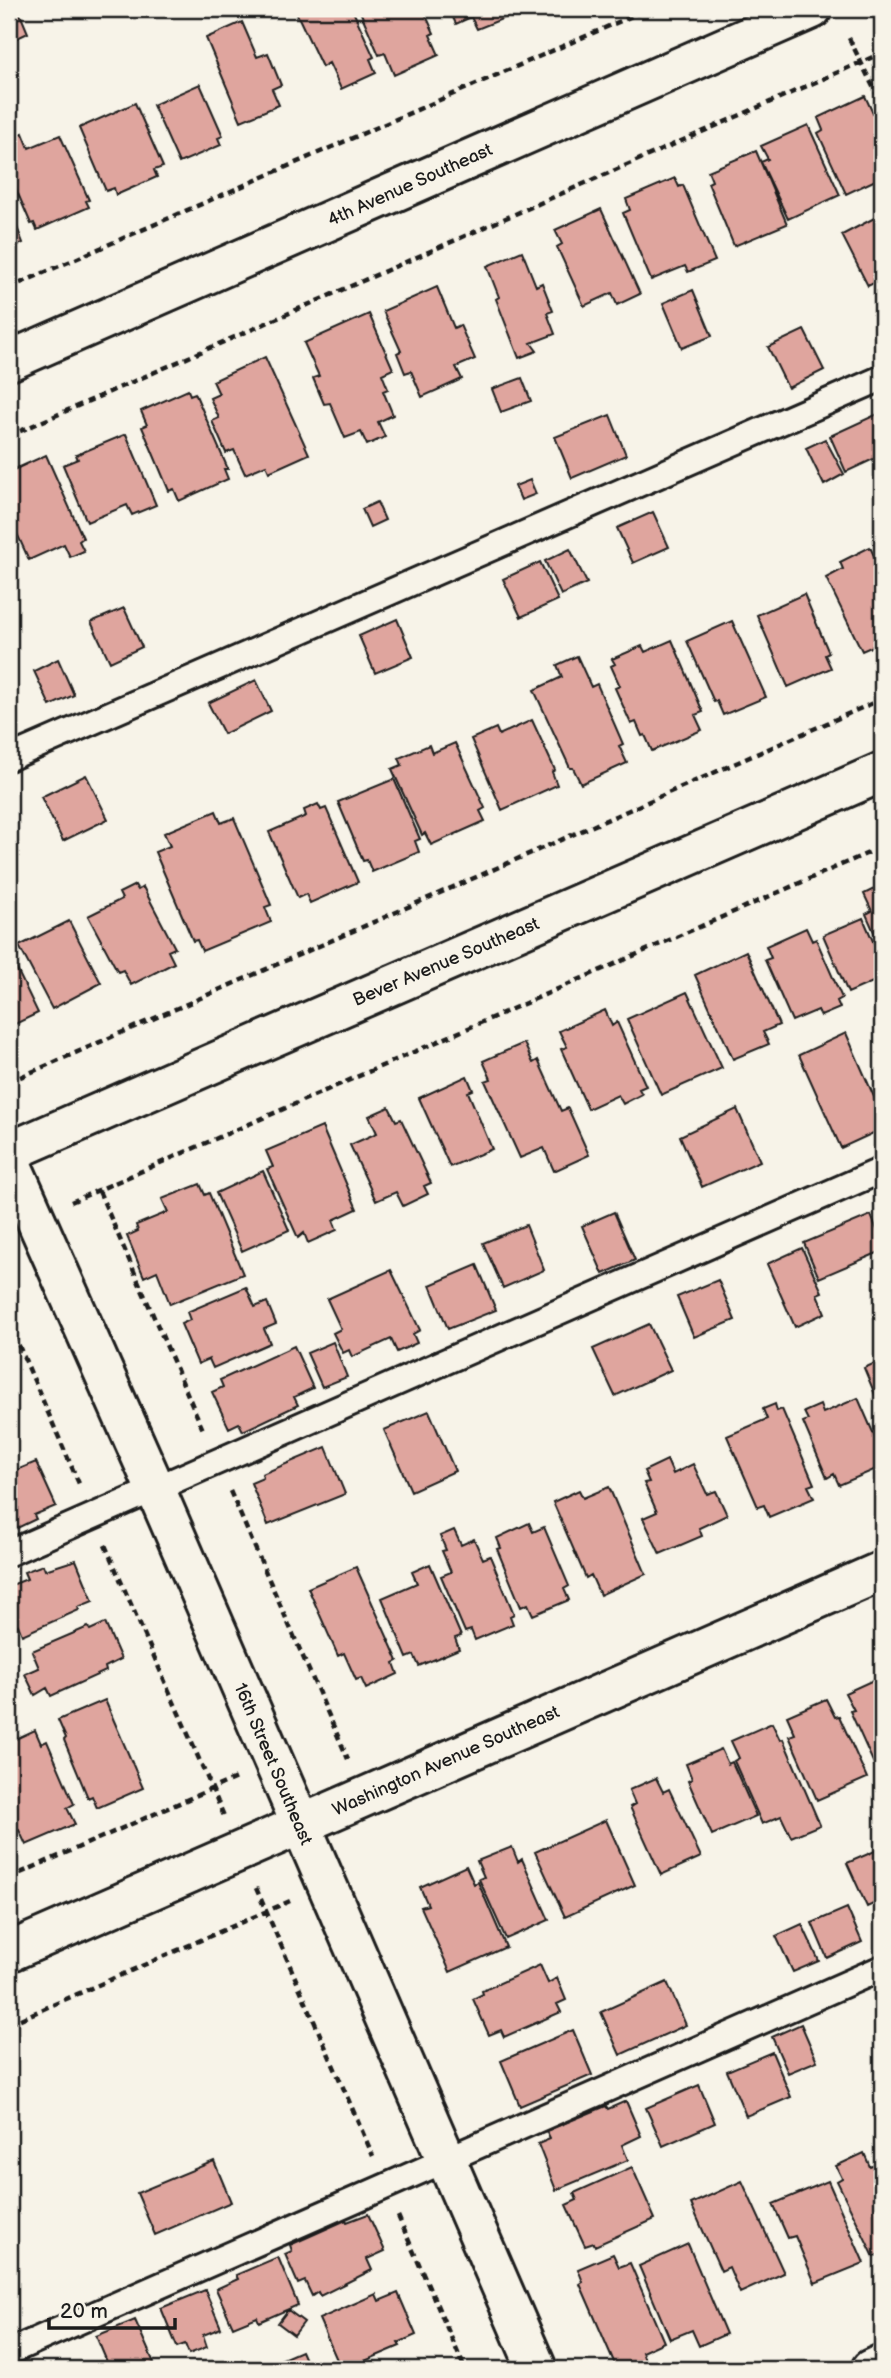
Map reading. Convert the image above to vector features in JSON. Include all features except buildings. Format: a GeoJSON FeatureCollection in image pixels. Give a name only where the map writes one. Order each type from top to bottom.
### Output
{"type":"FeatureCollection","features":[{"type":"Feature","properties":{"kind":"street","name":"4th Avenue Southeast"},"geometry":{"type":"LineString","coordinates":[[9,361],[812,9]]}},
{"type":"Feature","properties":{"kind":"street","name":"Bever Avenue Southeast"},"geometry":{"type":"LineString","coordinates":[[9,1152],[882,772]]}},
{"type":"Feature","properties":{"kind":"street","name":"16th Street Southeast"},"geometry":{"type":"LineString","coordinates":[[9,1159],[155,1488],[537,2369]]}},
{"type":"Feature","properties":{"kind":"street","name":"Washington Avenue Southeast"},"geometry":{"type":"LineString","coordinates":[[9,1952],[882,1571]]}},
{"type":"Feature","properties":{"kind":"street"},"geometry":{"type":"LineString","coordinates":[[871,2369],[882,2364]]}},
{"type":"Feature","properties":{"kind":"lane"},"geometry":{"type":"LineString","coordinates":[[9,758],[882,378]]}},
{"type":"Feature","properties":{"kind":"lane"},"geometry":{"type":"LineString","coordinates":[[9,1553],[882,1170]]}},
{"type":"Feature","properties":{"kind":"lane"},"geometry":{"type":"LineString","coordinates":[[9,2352],[882,1968]]}},
{"type":"Feature","properties":{"kind":"path"},"geometry":{"type":"LineString","coordinates":[[9,288],[648,9]]}},
{"type":"Feature","properties":{"kind":"path"},"geometry":{"type":"LineString","coordinates":[[849,38],[882,105]]}},
{"type":"Feature","properties":{"kind":"path"},"geometry":{"type":"LineString","coordinates":[[9,436],[882,53]]}},
{"type":"Feature","properties":{"kind":"path"},"geometry":{"type":"LineString","coordinates":[[9,1082],[882,699]]}},
{"type":"Feature","properties":{"kind":"path"},"geometry":{"type":"LineString","coordinates":[[66,1204],[882,847]]}},
{"type":"Feature","properties":{"kind":"path"},"geometry":{"type":"LineString","coordinates":[[9,1323],[227,1823]]}},
{"type":"Feature","properties":{"kind":"path"},"geometry":{"type":"LineString","coordinates":[[9,1878],[247,1773]]}},
{"type":"Feature","properties":{"kind":"path"},"geometry":{"type":"LineString","coordinates":[[252,1878],[465,2369]]}},
{"type":"Feature","properties":{"kind":"path"},"geometry":{"type":"LineString","coordinates":[[9,2024],[300,1897]]}}]}
